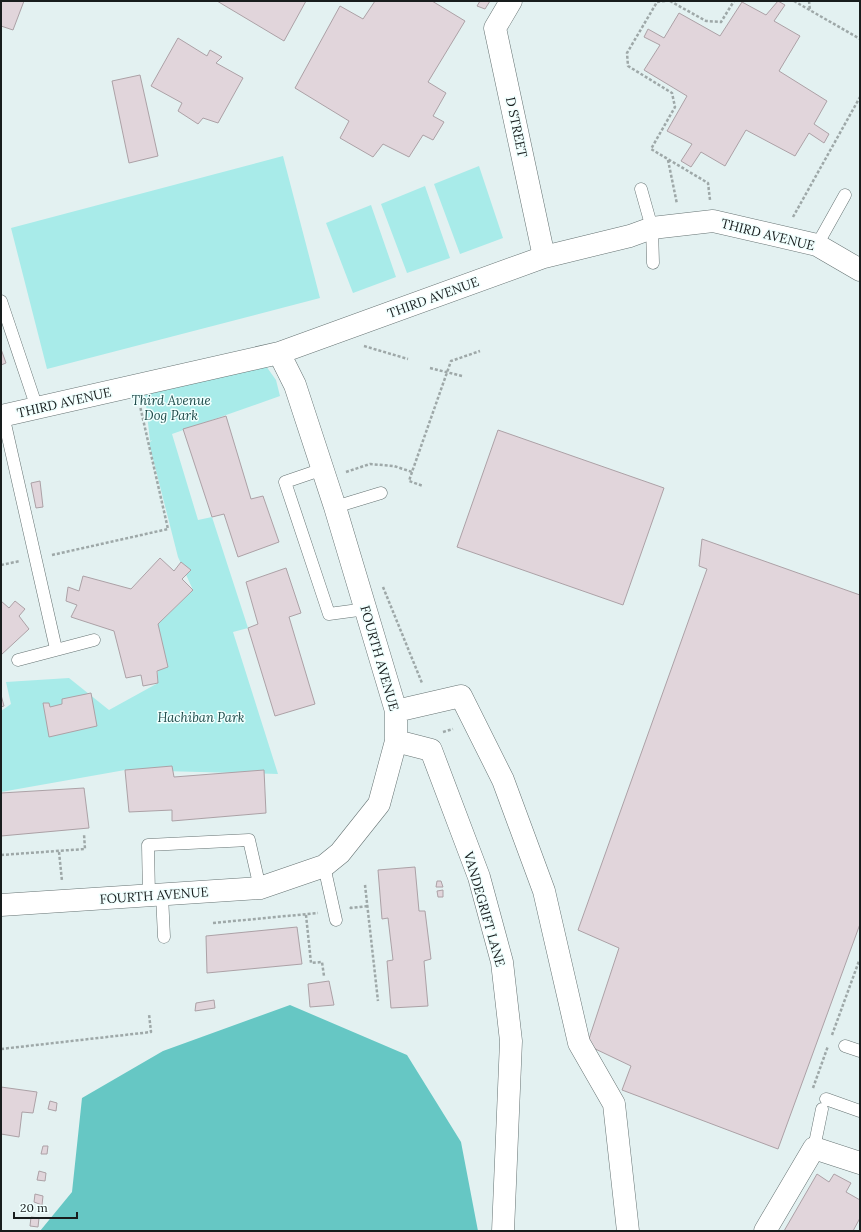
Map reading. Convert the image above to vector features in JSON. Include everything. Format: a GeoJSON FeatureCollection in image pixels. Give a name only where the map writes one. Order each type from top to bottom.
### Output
{"type":"FeatureCollection","features":[{"type":"Feature","properties":{"kind":"street","name":"D STREET"},"geometry":{"type":"LineString","coordinates":[[511,1],[495,28],[544,257]]}},
{"type":"Feature","properties":{"kind":"street","name":"THIRD AVENUE"},"geometry":{"type":"LineString","coordinates":[[2,416],[278,353],[544,257],[630,236],[652,228],[713,221],[817,245],[860,270]]}},
{"type":"Feature","properties":{"kind":"street","name":"FOURTH AVENUE"},"geometry":{"type":"LineString","coordinates":[[1,905],[260,888],[324,866],[340,853],[379,804],[396,740],[396,711],[323,469],[295,385],[278,353]]}},
{"type":"Feature","properties":{"kind":"street"},"geometry":{"type":"LineString","coordinates":[[396,711],[460,696],[503,780],[544,891],[579,1043],[614,1104],[628,1231]]}},
{"type":"Feature","properties":{"kind":"street","name":"VANDEGRIFT LANE"},"geometry":{"type":"LineString","coordinates":[[396,740],[431,750],[478,877],[502,962],[511,1041],[504,1231]]}},
{"type":"Feature","properties":{"kind":"street"},"geometry":{"type":"LineString","coordinates":[[765,1231],[814,1148],[860,1163]]}},
{"type":"Feature","properties":{"kind":"lane"},"geometry":{"type":"LineString","coordinates":[[641,189],[652,228],[653,263]]}},
{"type":"Feature","properties":{"kind":"lane"},"geometry":{"type":"LineString","coordinates":[[817,245],[845,195]]}},
{"type":"Feature","properties":{"kind":"lane"},"geometry":{"type":"LineString","coordinates":[[1,300],[37,408]]}},
{"type":"Feature","properties":{"kind":"lane"},"geometry":{"type":"LineString","coordinates":[[2,416],[56,649]]}},
{"type":"Feature","properties":{"kind":"lane"},"geometry":{"type":"LineString","coordinates":[[323,469],[285,482],[329,614],[366,609]]}},
{"type":"Feature","properties":{"kind":"lane"},"geometry":{"type":"LineString","coordinates":[[335,507],[381,493]]}},
{"type":"Feature","properties":{"kind":"lane"},"geometry":{"type":"LineString","coordinates":[[18,660],[94,640]]}},
{"type":"Feature","properties":{"kind":"lane"},"geometry":{"type":"LineString","coordinates":[[164,937],[148,845],[249,840],[260,888]]}},
{"type":"Feature","properties":{"kind":"lane"},"geometry":{"type":"LineString","coordinates":[[324,866],[335,915]]}},
{"type":"Feature","properties":{"kind":"lane"},"geometry":{"type":"LineString","coordinates":[[845,1046],[860,1051]]}},
{"type":"Feature","properties":{"kind":"lane"},"geometry":{"type":"LineString","coordinates":[[814,1148],[824,1104],[860,1111]]}},
{"type":"Feature","properties":{"kind":"path"},"geometry":{"type":"LineString","coordinates":[[665,1],[657,2],[627,53],[628,66],[672,93],[675,107],[651,149],[708,183],[713,221]]}},
{"type":"Feature","properties":{"kind":"path"},"geometry":{"type":"LineString","coordinates":[[670,1],[706,21],[721,22],[734,1]]}},
{"type":"Feature","properties":{"kind":"path"},"geometry":{"type":"LineString","coordinates":[[794,1],[860,39]]}},
{"type":"Feature","properties":{"kind":"path"},"geometry":{"type":"LineString","coordinates":[[809,1],[810,11]]}},
{"type":"Feature","properties":{"kind":"path"},"geometry":{"type":"LineString","coordinates":[[782,237],[860,97]]}},
{"type":"Feature","properties":{"kind":"path"},"geometry":{"type":"LineString","coordinates":[[668,159],[681,224]]}},
{"type":"Feature","properties":{"kind":"path"},"geometry":{"type":"LineString","coordinates":[[359,344],[408,359]]}},
{"type":"Feature","properties":{"kind":"path"},"geometry":{"type":"LineString","coordinates":[[430,368],[462,376]]}},
{"type":"Feature","properties":{"kind":"path"},"geometry":{"type":"LineString","coordinates":[[47,556],[168,529],[140,404]]}},
{"type":"Feature","properties":{"kind":"path"},"geometry":{"type":"LineString","coordinates":[[412,472],[409,480],[423,486]]}},
{"type":"Feature","properties":{"kind":"path"},"geometry":{"type":"LineString","coordinates":[[1,565],[22,560]]}},
{"type":"Feature","properties":{"kind":"path"},"geometry":{"type":"LineString","coordinates":[[1,855],[84,849],[84,834]]}},
{"type":"Feature","properties":{"kind":"path"},"geometry":{"type":"LineString","coordinates":[[59,852],[64,901]]}},
{"type":"Feature","properties":{"kind":"path"},"geometry":{"type":"LineString","coordinates":[[365,885],[378,1001]]}},
{"type":"Feature","properties":{"kind":"path"},"geometry":{"type":"LineString","coordinates":[[306,915],[311,963],[322,962],[324,976]]}},
{"type":"Feature","properties":{"kind":"path"},"geometry":{"type":"LineString","coordinates":[[213,923],[306,915],[335,915]]}},
{"type":"Feature","properties":{"kind":"path"},"geometry":{"type":"LineString","coordinates":[[811,1094],[860,957]]}},
{"type":"Feature","properties":{"kind":"path"},"geometry":{"type":"LineString","coordinates":[[1,1049],[151,1032],[149,1014]]}},
{"type":"Feature","properties":{"kind":"green space"},"geometry":{"type":"Polygon","coordinates":[[[283,156],[320,298],[47,369],[11,228],[283,156]]]}},
{"type":"Feature","properties":{"kind":"green space"},"geometry":{"type":"Polygon","coordinates":[[[479,166],[503,238],[460,254],[434,184],[479,166]]]}},
{"type":"Feature","properties":{"kind":"green space"},"geometry":{"type":"Polygon","coordinates":[[[425,186],[450,258],[407,273],[381,204],[425,186]]]}},
{"type":"Feature","properties":{"kind":"green space"},"geometry":{"type":"Polygon","coordinates":[[[371,205],[396,277],[353,293],[326,223],[371,205]]]}},
{"type":"Feature","properties":{"kind":"green space","name":"Hachiban Park"},"geometry":{"type":"Polygon","coordinates":[[[266,366],[276,380],[280,396],[172,434],[198,520],[212,517],[248,628],[233,632],[278,774],[125,770],[1,792],[1,711],[11,704],[6,682],[69,678],[109,710],[158,683],[158,624],[193,590],[178,557],[149,443],[152,440],[150,441],[144,387],[266,366]]]}},
{"type":"Feature","properties":{"kind":"shaded area"},"geometry":{"type":"Polygon","coordinates":[[[290,1005],[407,1055],[461,1142],[478,1231],[40,1231],[72,1192],[82,1098],[163,1051],[290,1005]]]}},
{"type":"Feature","properties":{"kind":"building"},"geometry":{"type":"Polygon","coordinates":[[[1,1],[24,1],[13,30],[1,26],[1,1]]]}},
{"type":"Feature","properties":{"kind":"building"},"geometry":{"type":"Polygon","coordinates":[[[217,1],[306,1],[284,41],[217,1]]]}},
{"type":"Feature","properties":{"kind":"building"},"geometry":{"type":"Polygon","coordinates":[[[375,1],[432,1],[465,21],[428,82],[446,93],[433,116],[444,122],[433,140],[423,135],[409,157],[383,144],[373,157],[340,138],[349,121],[295,88],[340,6],[363,19],[375,1]]]}},
{"type":"Feature","properties":{"kind":"building"},"geometry":{"type":"Polygon","coordinates":[[[480,1],[490,1],[485,9],[477,6],[480,1]]]}},
{"type":"Feature","properties":{"kind":"building"},"geometry":{"type":"Polygon","coordinates":[[[778,1],[785,5],[774,21],[800,36],[779,71],[827,101],[814,124],[829,134],[824,143],[809,133],[795,156],[746,130],[725,166],[701,152],[691,167],[681,161],[692,144],[667,131],[687,96],[644,70],[660,45],[644,37],[648,29],[664,38],[679,13],[720,36],[742,2],[766,15],[778,1]]]}},
{"type":"Feature","properties":{"kind":"building"},"geometry":{"type":"Polygon","coordinates":[[[178,38],[207,56],[210,50],[222,57],[216,63],[243,78],[218,123],[203,118],[198,124],[178,111],[182,103],[151,86],[178,38]]]}},
{"type":"Feature","properties":{"kind":"building"},"geometry":{"type":"Polygon","coordinates":[[[140,75],[158,156],[129,163],[112,81],[140,75]]]}},
{"type":"Feature","properties":{"kind":"building"},"geometry":{"type":"Polygon","coordinates":[[[1,349],[6,363],[1,365],[1,349]]]}},
{"type":"Feature","properties":{"kind":"building"},"geometry":{"type":"Polygon","coordinates":[[[226,416],[251,499],[263,496],[279,542],[238,557],[224,514],[212,517],[183,429],[226,416]]]}},
{"type":"Feature","properties":{"kind":"building"},"geometry":{"type":"Polygon","coordinates":[[[498,430],[664,488],[623,605],[457,547],[498,430]]]}},
{"type":"Feature","properties":{"kind":"building"},"geometry":{"type":"Polygon","coordinates":[[[40,481],[43,507],[36,508],[31,483],[40,481]]]}},
{"type":"Feature","properties":{"kind":"building"},"geometry":{"type":"Polygon","coordinates":[[[702,539],[860,595],[860,924],[778,1149],[622,1090],[631,1066],[587,1045],[619,948],[578,930],[707,569],[699,566],[702,539]]]}},
{"type":"Feature","properties":{"kind":"building"},"geometry":{"type":"Polygon","coordinates":[[[160,558],[174,571],[181,562],[191,570],[182,579],[193,590],[158,624],[168,667],[157,671],[158,683],[143,686],[141,675],[126,678],[114,631],[71,617],[77,605],[66,601],[68,587],[79,591],[83,576],[131,589],[160,558]]]}},
{"type":"Feature","properties":{"kind":"building"},"geometry":{"type":"Polygon","coordinates":[[[286,568],[301,613],[289,617],[315,704],[275,716],[248,628],[258,624],[246,582],[286,568]]]}},
{"type":"Feature","properties":{"kind":"building"},"geometry":{"type":"Polygon","coordinates":[[[1,601],[9,608],[15,601],[25,609],[19,616],[29,629],[1,655],[1,601]]]}},
{"type":"Feature","properties":{"kind":"building"},"geometry":{"type":"Polygon","coordinates":[[[91,693],[97,726],[49,737],[43,703],[49,703],[50,707],[62,704],[62,699],[91,693]]]}},
{"type":"Feature","properties":{"kind":"building"},"geometry":{"type":"Polygon","coordinates":[[[1,695],[4,706],[1,707],[1,695]]]}},
{"type":"Feature","properties":{"kind":"building"},"geometry":{"type":"Polygon","coordinates":[[[172,766],[174,777],[264,770],[266,813],[172,821],[172,810],[129,812],[125,770],[172,766]]]}},
{"type":"Feature","properties":{"kind":"building"},"geometry":{"type":"Polygon","coordinates":[[[84,788],[89,828],[1,836],[1,793],[84,788]]]}},
{"type":"Feature","properties":{"kind":"building"},"geometry":{"type":"Polygon","coordinates":[[[415,867],[419,911],[425,911],[431,959],[424,961],[428,1006],[391,1008],[387,961],[393,960],[388,918],[382,919],[378,870],[415,867]]]}},
{"type":"Feature","properties":{"kind":"building"},"geometry":{"type":"Polygon","coordinates":[[[437,881],[441,881],[443,887],[436,887],[437,881]]]}},
{"type":"Feature","properties":{"kind":"building"},"geometry":{"type":"Polygon","coordinates":[[[443,890],[443,897],[438,897],[437,891],[443,890]]]}},
{"type":"Feature","properties":{"kind":"building"},"geometry":{"type":"Polygon","coordinates":[[[297,927],[302,964],[207,973],[206,936],[297,927]]]}},
{"type":"Feature","properties":{"kind":"building"},"geometry":{"type":"Polygon","coordinates":[[[329,981],[334,1005],[310,1007],[308,984],[329,981]]]}},
{"type":"Feature","properties":{"kind":"building"},"geometry":{"type":"Polygon","coordinates":[[[214,1000],[215,1008],[195,1011],[196,1003],[214,1000]]]}},
{"type":"Feature","properties":{"kind":"building"},"geometry":{"type":"Polygon","coordinates":[[[1,1087],[37,1092],[33,1113],[22,1112],[19,1137],[1,1134],[1,1087]]]}},
{"type":"Feature","properties":{"kind":"building"},"geometry":{"type":"Polygon","coordinates":[[[50,1101],[57,1103],[56,1111],[48,1109],[50,1101]]]}},
{"type":"Feature","properties":{"kind":"building"},"geometry":{"type":"Polygon","coordinates":[[[43,1146],[48,1146],[47,1154],[41,1154],[43,1146]]]}},
{"type":"Feature","properties":{"kind":"building"},"geometry":{"type":"Polygon","coordinates":[[[39,1171],[46,1173],[45,1181],[37,1180],[39,1171]]]}},
{"type":"Feature","properties":{"kind":"building"},"geometry":{"type":"Polygon","coordinates":[[[817,1174],[829,1182],[834,1174],[851,1183],[846,1192],[860,1200],[860,1218],[853,1231],[784,1231],[817,1174]]]}},
{"type":"Feature","properties":{"kind":"building"},"geometry":{"type":"Polygon","coordinates":[[[35,1194],[43,1196],[42,1205],[34,1202],[35,1194]]]}},
{"type":"Feature","properties":{"kind":"building"},"geometry":{"type":"Polygon","coordinates":[[[31,1217],[39,1218],[38,1227],[30,1226],[31,1217]]]}},
{"type":"Feature","properties":{"kind":"park label","name":"Third Avenue Dog Park"},"geometry":{"type":"Point","coordinates":[171,408]}}]}
